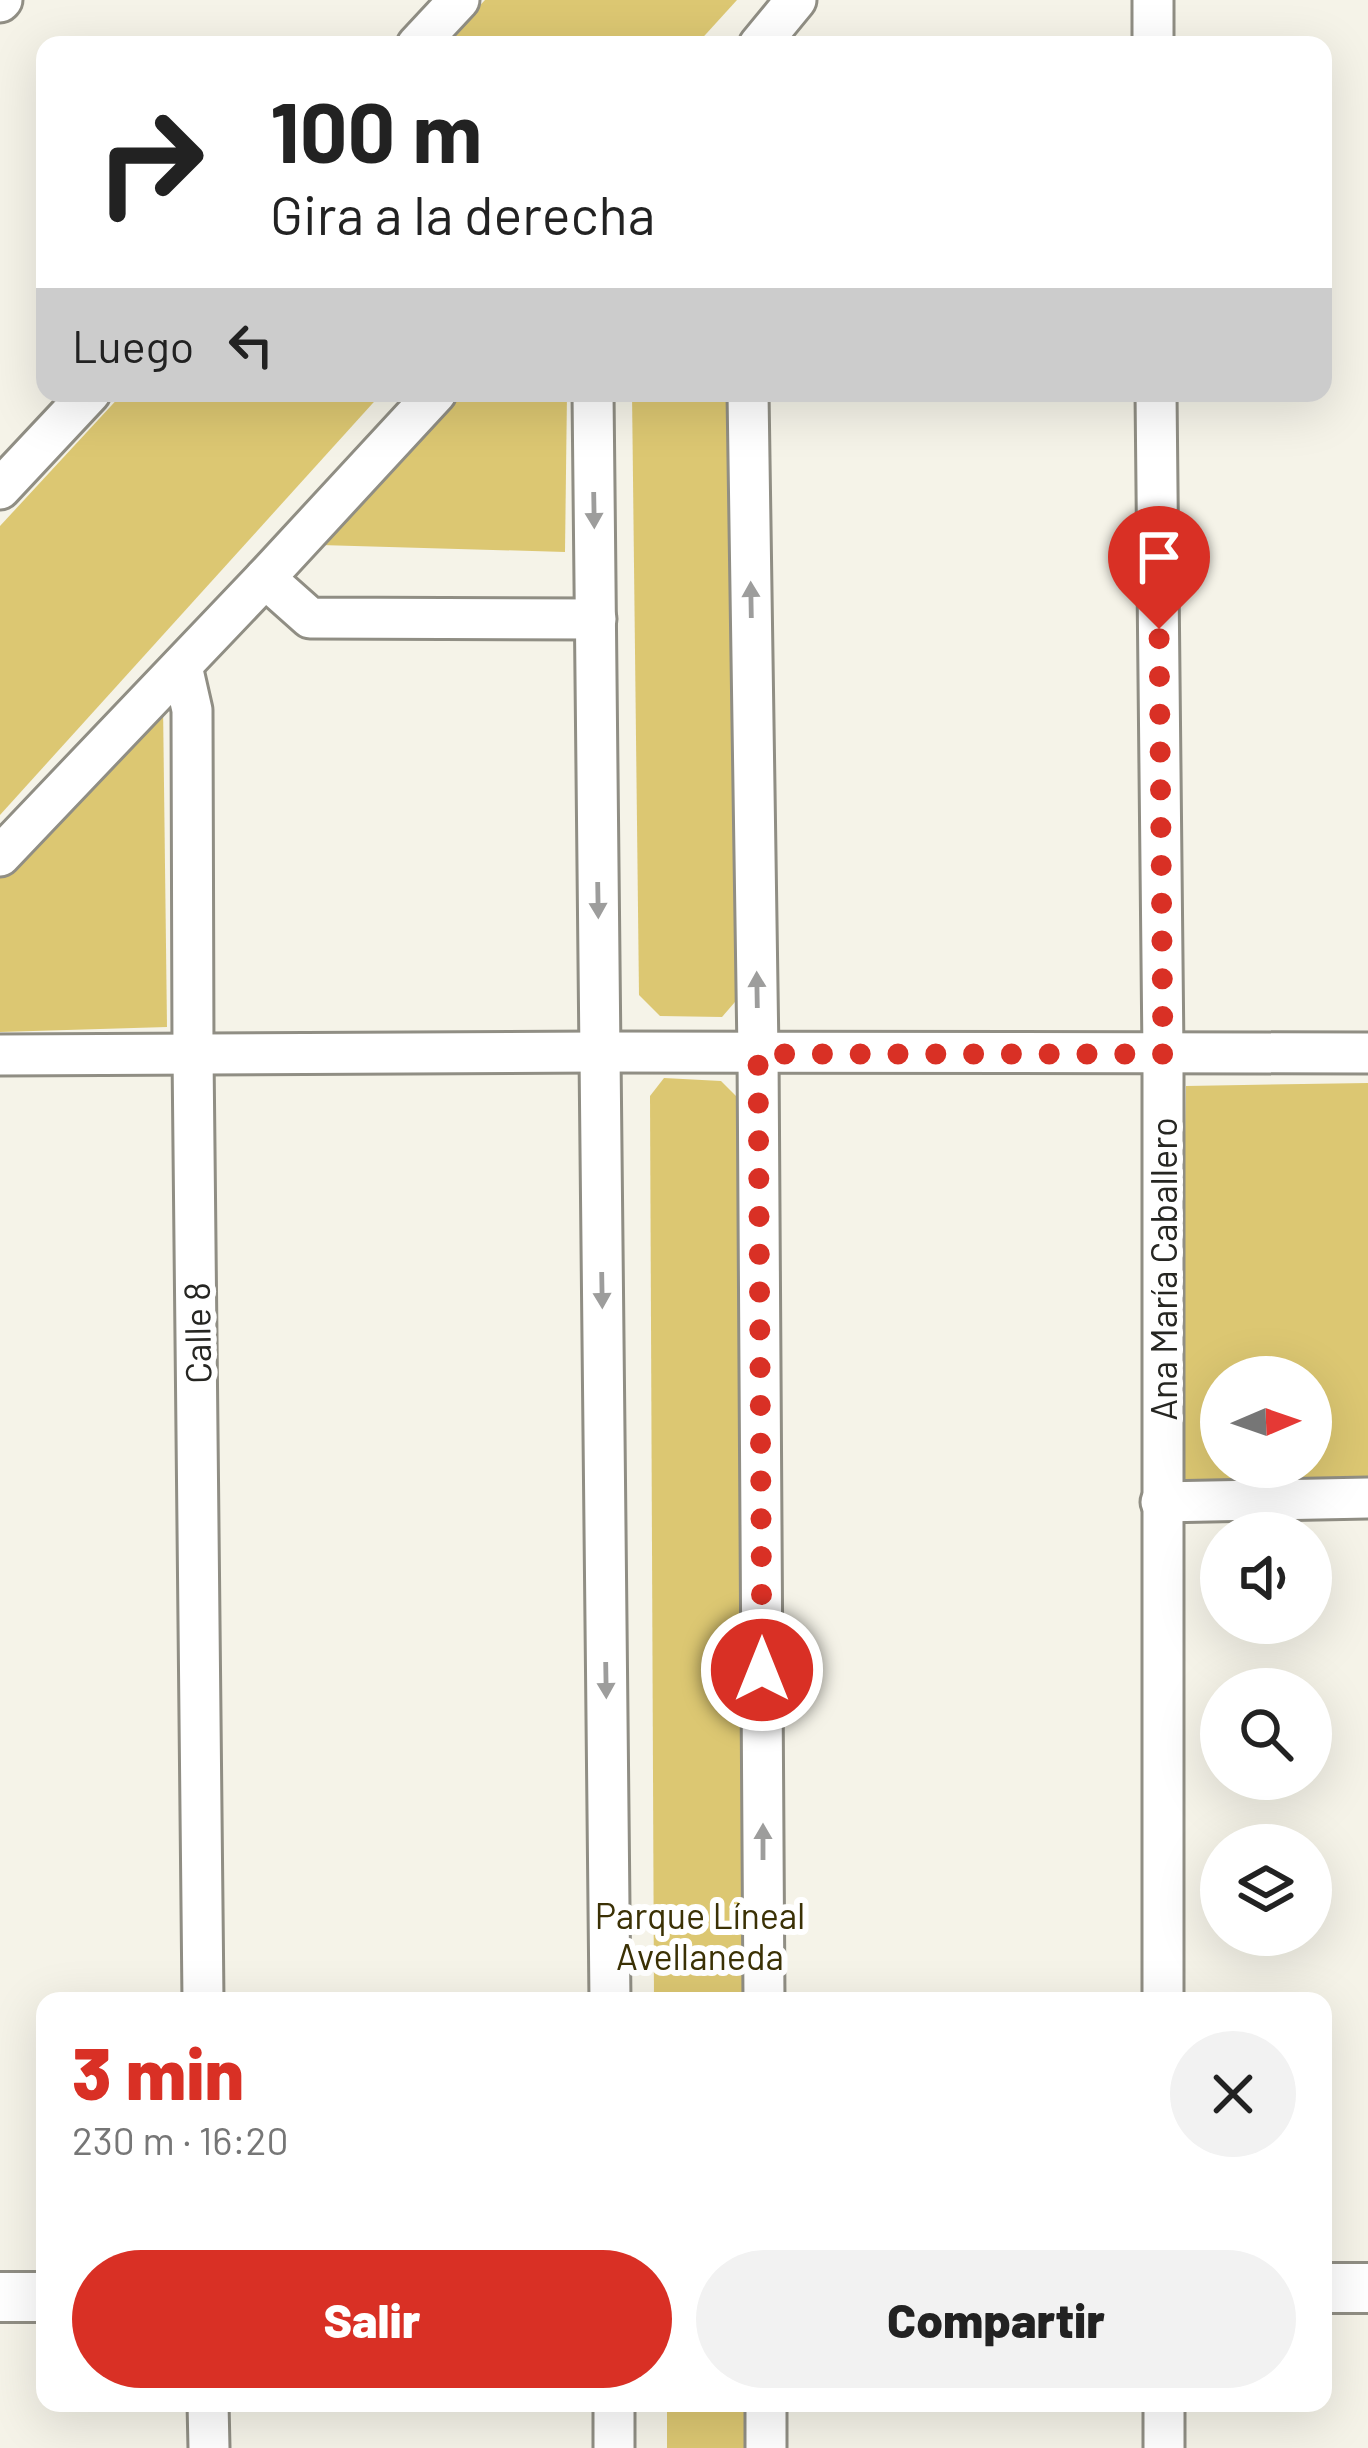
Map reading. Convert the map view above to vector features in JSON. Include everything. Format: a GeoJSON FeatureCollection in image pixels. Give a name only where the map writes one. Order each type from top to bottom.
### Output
{"type":"FeatureCollection","features":[{"type":"Feature","properties":{"kind":"street"},"geometry":{"type":"LineString","coordinates":[[425,36],[459,0]]}},
{"type":"Feature","properties":{"kind":"street"},"geometry":{"type":"LineString","coordinates":[[766,36],[796,0]]}},
{"type":"Feature","properties":{"kind":"street"},"geometry":{"type":"LineString","coordinates":[[1153,0],[1153,36]]}},
{"type":"Feature","properties":{"kind":"street"},"geometry":{"type":"LineString","coordinates":[[0,489],[82,402]]}},
{"type":"Feature","properties":{"kind":"street"},"geometry":{"type":"LineString","coordinates":[[0,856],[428,402]]}},
{"type":"Feature","properties":{"kind":"street"},"geometry":{"type":"LineString","coordinates":[[593,402],[610,1992]]}},
{"type":"Feature","properties":{"kind":"street"},"geometry":{"type":"LineString","coordinates":[[748,402],[764,1992]]}},
{"type":"Feature","properties":{"kind":"street","name":"Ana María Caballero"},"geometry":{"type":"LineString","coordinates":[[1156,402],[1163,1054],[1163,1992]]}},
{"type":"Feature","properties":{"kind":"street"},"geometry":{"type":"LineString","coordinates":[[265,578],[310,619],[596,619]]}},
{"type":"Feature","properties":{"kind":"street","name":"Calle 8"},"geometry":{"type":"LineString","coordinates":[[182,666],[192,710],[203,1992]]}},
{"type":"Feature","properties":{"kind":"street"},"geometry":{"type":"LineString","coordinates":[[0,1055],[1368,1053]]}},
{"type":"Feature","properties":{"kind":"street"},"geometry":{"type":"LineString","coordinates":[[1161,1502],[1368,1498]]}},
{"type":"Feature","properties":{"kind":"street"},"geometry":{"type":"LineString","coordinates":[[1332,2288],[1368,2288]]}},
{"type":"Feature","properties":{"kind":"street"},"geometry":{"type":"LineString","coordinates":[[0,2297],[36,2296]]}},
{"type":"Feature","properties":{"kind":"street"},"geometry":{"type":"LineString","coordinates":[[208,2412],[209,2448]]}},
{"type":"Feature","properties":{"kind":"street"},"geometry":{"type":"LineString","coordinates":[[614,2412],[614,2448]]}},
{"type":"Feature","properties":{"kind":"street"},"geometry":{"type":"LineString","coordinates":[[766,2412],[766,2448]]}},
{"type":"Feature","properties":{"kind":"street"},"geometry":{"type":"LineString","coordinates":[[1164,2412],[1164,2448]]}},
{"type":"Feature","properties":{"kind":"green space"},"geometry":{"type":"Polygon","coordinates":[[[485,0],[737,0],[704,36],[451,36],[485,0]]]}},
{"type":"Feature","properties":{"kind":"green space"},"geometry":{"type":"Polygon","coordinates":[[[115,402],[374,402],[0,815],[0,526],[115,402]]]}},
{"type":"Feature","properties":{"kind":"green space"},"geometry":{"type":"Polygon","coordinates":[[[450,402],[567,402],[565,552],[320,545],[450,402]]]}},
{"type":"Feature","properties":{"kind":"green space"},"geometry":{"type":"Polygon","coordinates":[[[632,402],[732,402],[741,995],[722,1017],[660,1016],[639,995],[632,402]]]}},
{"type":"Feature","properties":{"kind":"green space"},"geometry":{"type":"Polygon","coordinates":[[[163,704],[167,1027],[0,1032],[0,878],[163,704]]]}},
{"type":"Feature","properties":{"kind":"green space","name":"Parque Líneal Avellaneda"},"geometry":{"type":"Polygon","coordinates":[[[664,1078],[721,1081],[739,1099],[746,1992],[654,1992],[650,1096],[664,1078]]]}},
{"type":"Feature","properties":{"kind":"green space"},"geometry":{"type":"Polygon","coordinates":[[[1368,1083],[1368,1483],[1332,1483],[1332,1356],[1200,1356],[1200,1482],[1178,1482],[1186,1086],[1368,1083]]]}},
{"type":"Feature","properties":{"kind":"green space"},"geometry":{"type":"Polygon","coordinates":[[[667,2412],[748,2412],[748,2448],[667,2448],[667,2412]]]}},
{"type":"Feature","properties":{"kind":"route"},"geometry":{"type":"LineString","coordinates":[[762,1670],[758,1054],[1163,1054],[1159,629]]}}]}
